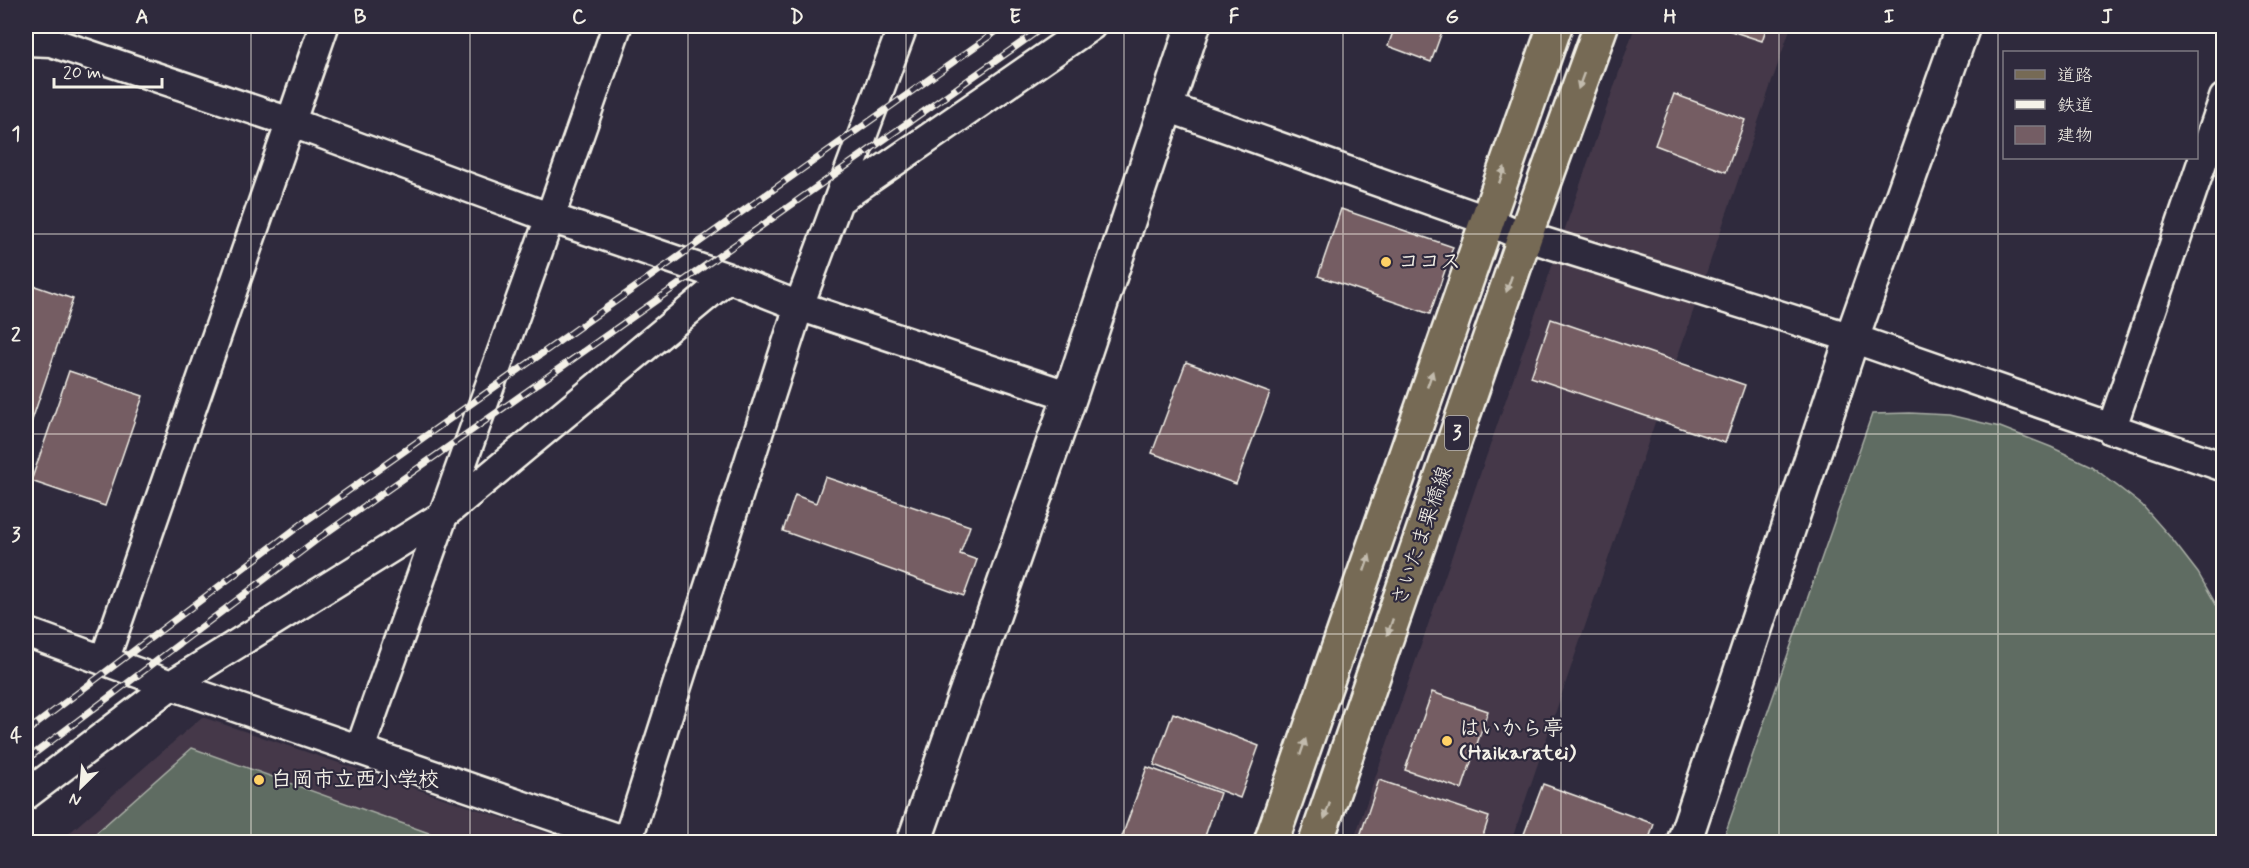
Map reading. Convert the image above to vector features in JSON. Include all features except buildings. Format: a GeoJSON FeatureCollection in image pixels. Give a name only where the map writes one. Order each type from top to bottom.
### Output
{"type":"FeatureCollection","features":[{"type":"Feature","properties":{"kind":"main road","name":"さいたま栗橋線"},"geometry":{"type":"LineString","coordinates":[[1270,843],[1555,26]]}},
{"type":"Feature","properties":{"kind":"main road","name":"さいたま栗橋線"},"geometry":{"type":"LineString","coordinates":[[1316,843],[1525,236],[1601,26]]}},
{"type":"Feature","properties":{"kind":"street"},"geometry":{"type":"LineString","coordinates":[[104,661],[324,26]]}},
{"type":"Feature","properties":{"kind":"street"},"geometry":{"type":"LineString","coordinates":[[360,749],[551,218],[617,26]]}},
{"type":"Feature","properties":{"kind":"street"},"geometry":{"type":"LineString","coordinates":[[26,632],[171,685],[628,842],[799,306],[903,26]]}},
{"type":"Feature","properties":{"kind":"street"},"geometry":{"type":"LineString","coordinates":[[839,200],[1091,26]]}},
{"type":"Feature","properties":{"kind":"street"},"geometry":{"type":"LineString","coordinates":[[914,843],[1070,396],[1193,26]]}},
{"type":"Feature","properties":{"kind":"street"},"geometry":{"type":"LineString","coordinates":[[1684,843],[1852,338],[1963,26]]}},
{"type":"Feature","properties":{"kind":"street"},"geometry":{"type":"LineString","coordinates":[[45,36],[291,122],[551,218],[728,278],[799,306],[1070,396]]}},
{"type":"Feature","properties":{"kind":"street"},"geometry":{"type":"LineString","coordinates":[[2111,430],[2223,98]]}},
{"type":"Feature","properties":{"kind":"street"},"geometry":{"type":"LineString","coordinates":[[1167,106],[1525,236],[1852,338],[2111,430],[2223,467]]}},
{"type":"Feature","properties":{"kind":"street"},"geometry":{"type":"LineString","coordinates":[[26,795],[171,685],[442,516],[728,278]]}},
{"type":"Feature","properties":{"kind":"shaded area"},"geometry":{"type":"Polygon","coordinates":[[[1635,26],[1791,26],[1511,842],[1353,842],[1635,26]]]}},
{"type":"Feature","properties":{"kind":"shaded area","name":"白岡市立西小学校"},"geometry":{"type":"Polygon","coordinates":[[[202,717],[574,842],[59,842],[202,717]]]}},
{"type":"Feature","properties":{"kind":"green space"},"geometry":{"type":"Polygon","coordinates":[[[1872,414],[1949,415],[2000,427],[2091,466],[2142,505],[2198,573],[2223,617],[2223,842],[1729,842],[1725,834],[1872,414]]]}},
{"type":"Feature","properties":{"kind":"green space"},"geometry":{"type":"Polygon","coordinates":[[[192,748],[454,842],[86,842],[192,748]]]}},
{"type":"Feature","properties":{"kind":"railway"},"geometry":{"type":"LineString","coordinates":[[26,732],[307,520],[1004,26]]}},
{"type":"Feature","properties":{"kind":"railway"},"geometry":{"type":"LineString","coordinates":[[26,760],[319,538],[1045,26]]}},
{"type":"Feature","properties":{"kind":"place","name":"ココス"},"geometry":{"type":"Point","coordinates":[1386,262]}},
{"type":"Feature","properties":{"kind":"place","name":"はいから亭 (Haikaratei)"},"geometry":{"type":"Point","coordinates":[1447,741]}},
{"type":"Feature","properties":{"kind":"place","name":"白岡市立西小学校"},"geometry":{"type":"Point","coordinates":[259,780]}}]}
